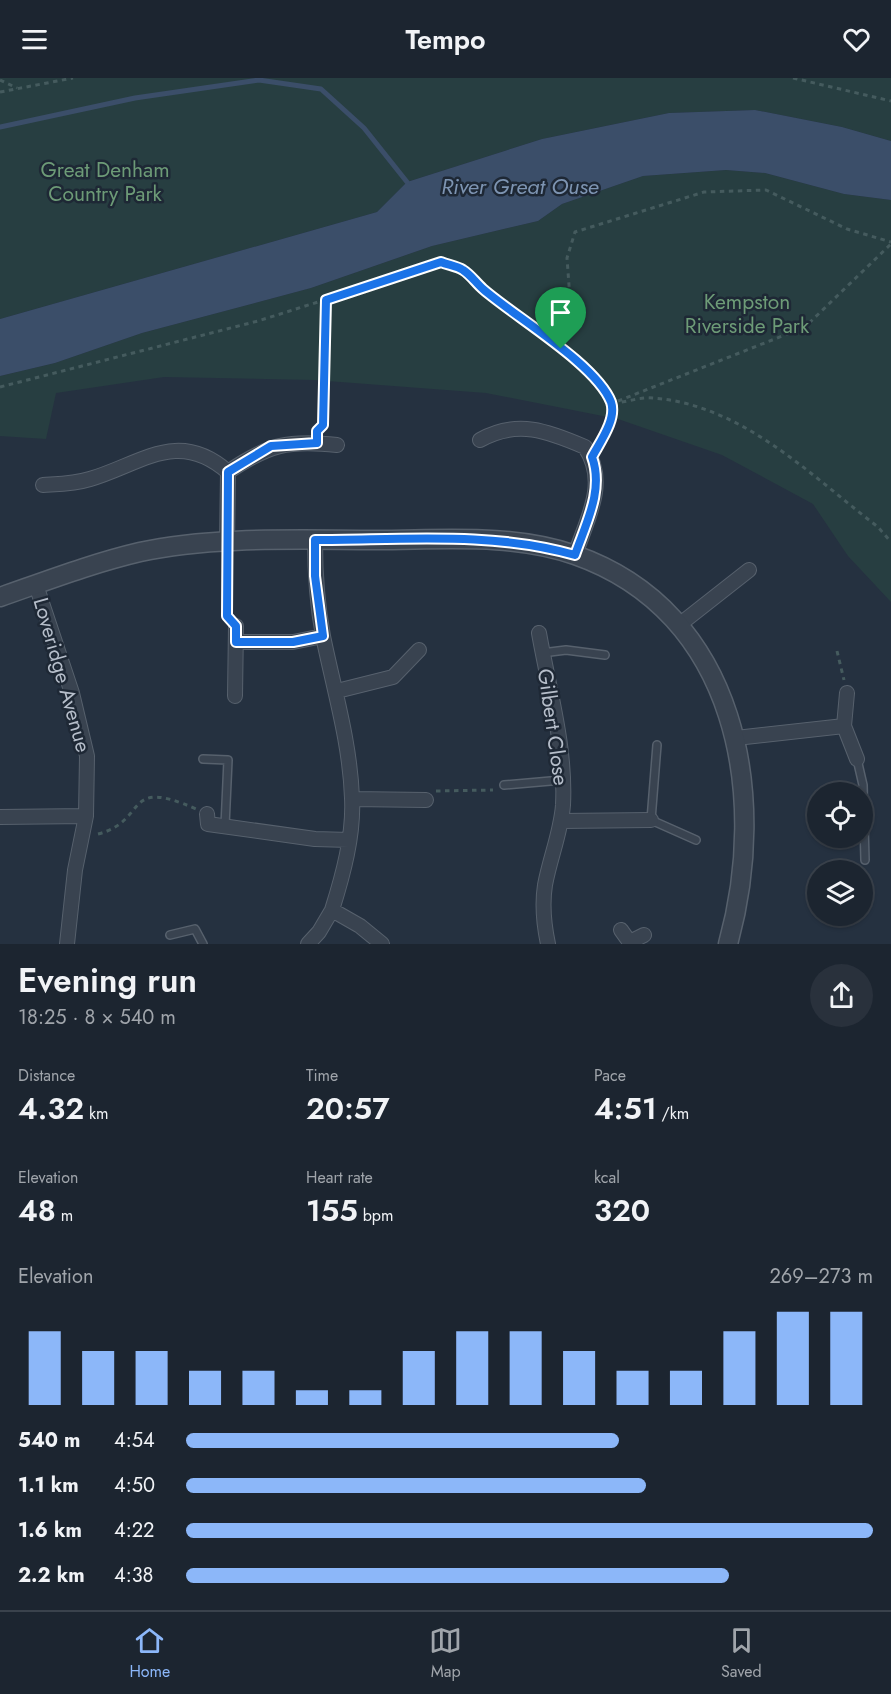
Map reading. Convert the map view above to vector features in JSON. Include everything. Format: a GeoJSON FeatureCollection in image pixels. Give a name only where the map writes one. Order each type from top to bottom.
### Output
{"type":"FeatureCollection","features":[{"type":"Feature","properties":{"kind":"street"},"geometry":{"type":"LineString","coordinates":[[480,440],[496,431],[517,427],[568,440],[585,447],[592,457],[597,472],[596,491],[575,555]]}},
{"type":"Feature","properties":{"kind":"street"},"geometry":{"type":"LineString","coordinates":[[228,472],[271,446],[317,437],[337,445]]}},
{"type":"Feature","properties":{"kind":"street"},"geometry":{"type":"LineString","coordinates":[[53,480],[92,479],[157,453],[177,450],[213,458],[228,472],[227,543]]}},
{"type":"Feature","properties":{"kind":"street"},"geometry":{"type":"LineString","coordinates":[[308,944],[319,932],[332,910],[349,840],[353,799],[347,744],[323,636],[315,576],[315,540]]}},
{"type":"Feature","properties":{"kind":"street"},"geometry":{"type":"LineString","coordinates":[[0,597],[141,552],[178,545],[315,540],[507,540],[541,545],[575,555],[626,580],[678,625],[698,650],[713,678],[736,738],[743,775],[744,860],[739,903],[728,944]]}},
{"type":"Feature","properties":{"kind":"street"},"geometry":{"type":"LineString","coordinates":[[678,625],[738,572]]}},
{"type":"Feature","properties":{"kind":"street","name":"Loveridge Avenue"},"geometry":{"type":"LineString","coordinates":[[36,585],[83,732],[88,786],[86,816],[75,870],[67,944]]}},
{"type":"Feature","properties":{"kind":"street"},"geometry":{"type":"LineString","coordinates":[[235,696],[236,626]]}},
{"type":"Feature","properties":{"kind":"street","name":"Gilbert Close"},"geometry":{"type":"LineString","coordinates":[[539,633],[555,716],[562,780],[561,821],[544,887],[543,913],[546,943]]}},
{"type":"Feature","properties":{"kind":"street"},"geometry":{"type":"LineString","coordinates":[[236,642],[293,642],[323,636]]}},
{"type":"Feature","properties":{"kind":"street"},"geometry":{"type":"LineString","coordinates":[[337,691],[393,677],[419,650]]}},
{"type":"Feature","properties":{"kind":"street"},"geometry":{"type":"LineString","coordinates":[[847,693],[844,726],[856,759]]}},
{"type":"Feature","properties":{"kind":"street"},"geometry":{"type":"LineString","coordinates":[[736,738],[844,726]]}},
{"type":"Feature","properties":{"kind":"street"},"geometry":{"type":"LineString","coordinates":[[353,799],[426,800]]}},
{"type":"Feature","properties":{"kind":"street"},"geometry":{"type":"LineString","coordinates":[[207,814],[208,824],[315,839],[349,840]]}},
{"type":"Feature","properties":{"kind":"street"},"geometry":{"type":"LineString","coordinates":[[0,817],[86,816]]}},
{"type":"Feature","properties":{"kind":"street"},"geometry":{"type":"LineString","coordinates":[[561,821],[651,820]]}},
{"type":"Feature","properties":{"kind":"street"},"geometry":{"type":"LineString","coordinates":[[332,910],[382,944]]}},
{"type":"Feature","properties":{"kind":"street"},"geometry":{"type":"LineString","coordinates":[[621,930],[631,943],[644,935]]}},
{"type":"Feature","properties":{"kind":"lane"},"geometry":{"type":"LineString","coordinates":[[542,653],[582,650],[605,655]]}},
{"type":"Feature","properties":{"kind":"lane"},"geometry":{"type":"LineString","coordinates":[[657,745],[651,820],[696,840]]}},
{"type":"Feature","properties":{"kind":"lane"},"geometry":{"type":"LineString","coordinates":[[203,759],[228,760],[225,826]]}},
{"type":"Feature","properties":{"kind":"lane"},"geometry":{"type":"LineString","coordinates":[[856,759],[863,785],[865,860]]}},
{"type":"Feature","properties":{"kind":"lane"},"geometry":{"type":"LineString","coordinates":[[504,785],[562,780]]}},
{"type":"Feature","properties":{"kind":"lane"},"geometry":{"type":"LineString","coordinates":[[170,935],[195,929],[203,944]]}},
{"type":"Feature","properties":{"kind":"path"},"geometry":{"type":"LineString","coordinates":[[0,93],[73,78]]}},
{"type":"Feature","properties":{"kind":"path"},"geometry":{"type":"LineString","coordinates":[[793,78],[891,101]]}},
{"type":"Feature","properties":{"kind":"path"},"geometry":{"type":"LineString","coordinates":[[0,81],[18,89]]}},
{"type":"Feature","properties":{"kind":"path"},"geometry":{"type":"LineString","coordinates":[[561,349],[570,299],[567,258],[575,232],[704,192],[766,190],[847,229],[891,243],[805,327],[612,404]]}},
{"type":"Feature","properties":{"kind":"path"},"geometry":{"type":"LineString","coordinates":[[0,387],[258,321],[441,262],[463,270],[483,289],[561,349],[603,388],[612,404],[609,426],[592,457]]}},
{"type":"Feature","properties":{"kind":"path"},"geometry":{"type":"LineString","coordinates":[[317,437],[323,425],[326,300]]}},
{"type":"Feature","properties":{"kind":"path"},"geometry":{"type":"LineString","coordinates":[[612,404],[652,398],[709,409],[751,429],[878,527],[891,542]]}},
{"type":"Feature","properties":{"kind":"path"},"geometry":{"type":"LineString","coordinates":[[227,543],[227,616],[236,626]]}},
{"type":"Feature","properties":{"kind":"path"},"geometry":{"type":"LineString","coordinates":[[837,651],[847,693]]}},
{"type":"Feature","properties":{"kind":"path"},"geometry":{"type":"LineString","coordinates":[[426,800],[436,791],[497,789],[504,785]]}},
{"type":"Feature","properties":{"kind":"path"},"geometry":{"type":"LineString","coordinates":[[82,838],[107,831],[119,824],[144,798],[161,796],[207,814]]}},
{"type":"Feature","properties":{"kind":"green space","name":"Great Denham Country Park"},"geometry":{"type":"Polygon","coordinates":[[[0,78],[891,78],[891,141],[842,127],[755,110],[669,113],[542,139],[407,182],[377,212],[0,319],[0,78]]]}},
{"type":"Feature","properties":{"kind":"green space","name":"Kempston Riverside Park"},"geometry":{"type":"Polygon","coordinates":[[[726,170],[765,173],[844,194],[891,200],[891,602],[848,556],[813,504],[722,455],[618,419],[486,393],[314,380],[164,377],[56,393],[46,439],[0,436],[0,376],[55,363],[142,333],[311,288],[432,246],[538,221],[562,204],[643,176],[726,170]]]}},
{"type":"Feature","properties":{"kind":"water","name":"River Great Ouse"},"geometry":{"type":"Polygon","coordinates":[[[755,110],[842,127],[891,141],[891,200],[844,194],[765,173],[726,170],[643,176],[562,204],[538,221],[432,246],[311,288],[142,333],[55,363],[0,376],[0,319],[377,212],[407,182],[542,139],[669,113],[755,110]]]}},
{"type":"Feature","properties":{"kind":"waterway"},"geometry":{"type":"LineString","coordinates":[[0,127],[135,98],[259,80],[321,89],[364,128],[407,182]]}},
{"type":"Feature","properties":{"kind":"route"},"geometry":{"type":"LineString","coordinates":[[441,262],[463,270],[483,289],[561,349],[603,388],[612,404],[609,426],[592,457],[597,472],[596,491],[575,555],[541,545],[507,540],[315,540],[315,576],[323,636],[293,642],[236,642],[236,626],[227,616],[228,472],[271,446],[317,443],[317,431],[323,425],[326,300],[441,262]]}}]}
